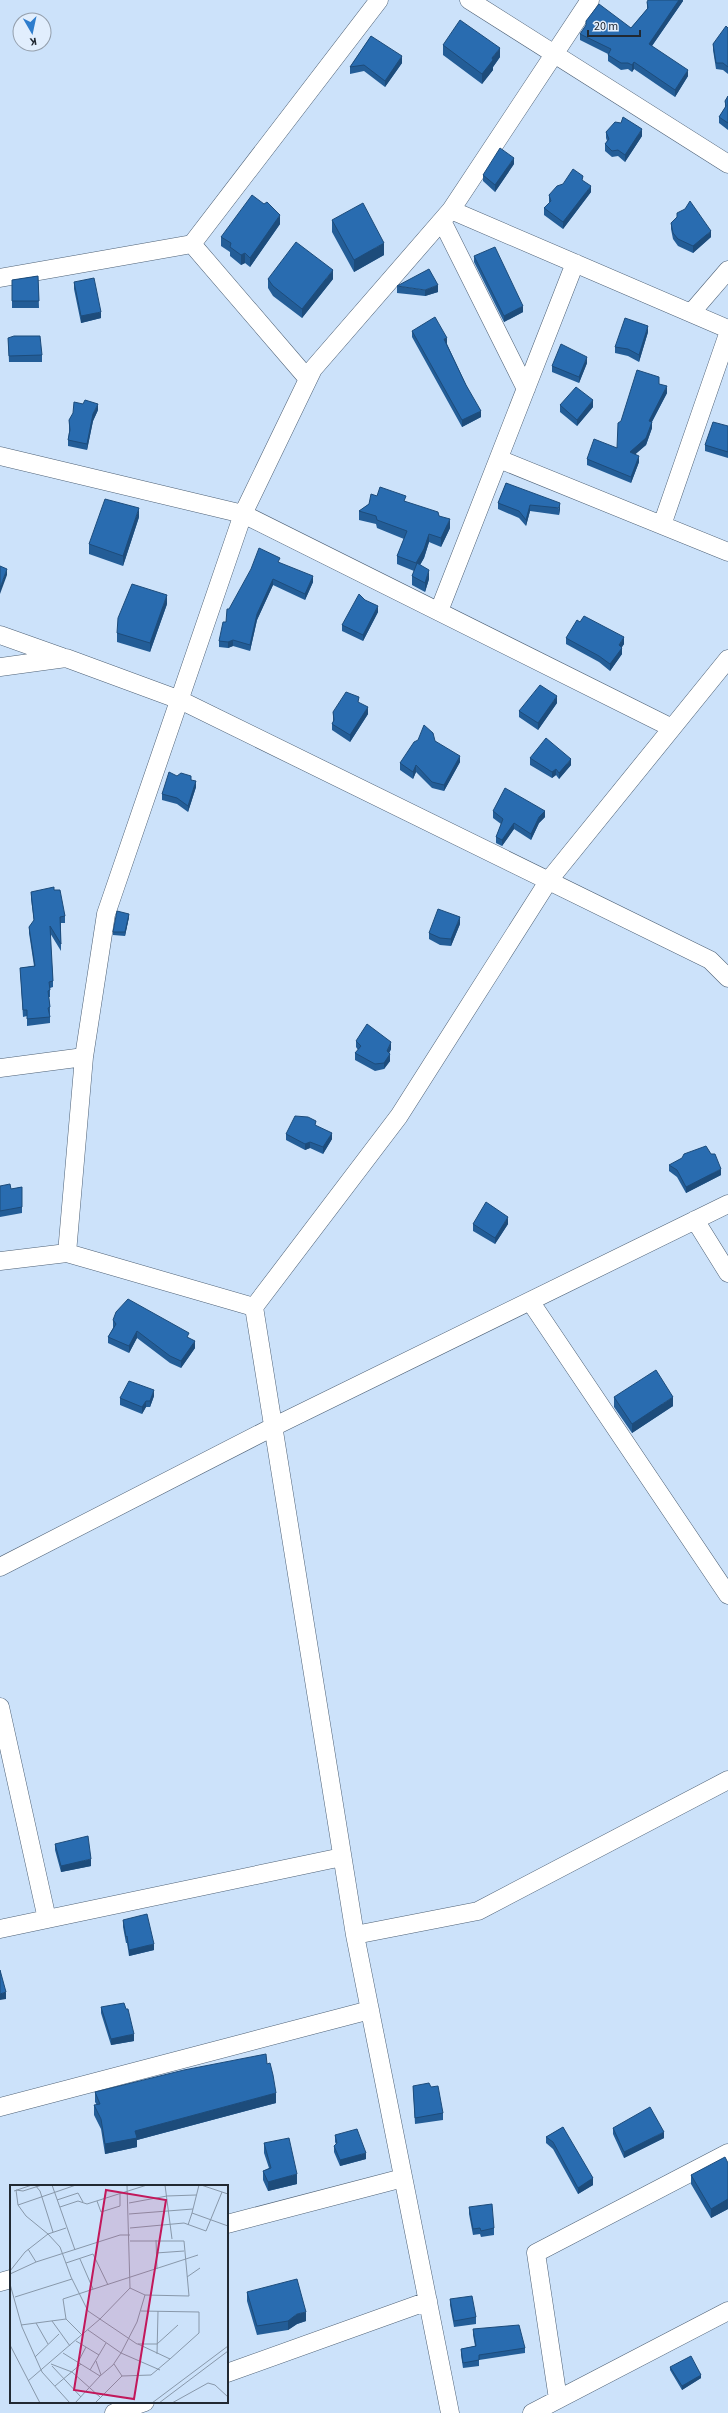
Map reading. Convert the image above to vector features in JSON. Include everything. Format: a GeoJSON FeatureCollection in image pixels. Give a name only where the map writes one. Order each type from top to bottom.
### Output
{"type":"FeatureCollection","features":[{"type":"Feature","properties":{"kind":"street"},"geometry":{"type":"LineString","coordinates":[[0,278],[192,244],[379,0]]}},
{"type":"Feature","properties":{"kind":"street"},"geometry":{"type":"LineString","coordinates":[[469,0],[555,53],[728,164]]}},
{"type":"Feature","properties":{"kind":"street"},"geometry":{"type":"LineString","coordinates":[[67,1252],[84,1057],[106,914],[243,514],[313,369],[446,215],[590,0]]}},
{"type":"Feature","properties":{"kind":"street"},"geometry":{"type":"LineString","coordinates":[[446,215],[575,263],[728,329]]}},
{"type":"Feature","properties":{"kind":"street"},"geometry":{"type":"LineString","coordinates":[[446,215],[526,389]]}},
{"type":"Feature","properties":{"kind":"street"},"geometry":{"type":"LineString","coordinates":[[192,244],[308,380]]}},
{"type":"Feature","properties":{"kind":"street"},"geometry":{"type":"LineString","coordinates":[[439,611],[575,263]]}},
{"type":"Feature","properties":{"kind":"street"},"geometry":{"type":"LineString","coordinates":[[690,313],[728,270]]}},
{"type":"Feature","properties":{"kind":"street"},"geometry":{"type":"LineString","coordinates":[[662,525],[728,334]]}},
{"type":"Feature","properties":{"kind":"street"},"geometry":{"type":"LineString","coordinates":[[0,456],[243,514],[672,728]]}},
{"type":"Feature","properties":{"kind":"street"},"geometry":{"type":"LineString","coordinates":[[499,459],[728,552]]}},
{"type":"Feature","properties":{"kind":"street"},"geometry":{"type":"LineString","coordinates":[[0,635],[180,700],[710,960],[728,978]]}},
{"type":"Feature","properties":{"kind":"street"},"geometry":{"type":"LineString","coordinates":[[0,667],[66,658]]}},
{"type":"Feature","properties":{"kind":"street"},"geometry":{"type":"LineString","coordinates":[[450,2413],[355,1935],[254,1307],[399,1116],[549,880],[728,659]]}},
{"type":"Feature","properties":{"kind":"street"},"geometry":{"type":"LineString","coordinates":[[0,1068],[84,1057]]}},
{"type":"Feature","properties":{"kind":"street"},"geometry":{"type":"LineString","coordinates":[[0,1567],[273,1427],[728,1204]]}},
{"type":"Feature","properties":{"kind":"street"},"geometry":{"type":"LineString","coordinates":[[695,1220],[728,1273]]}},
{"type":"Feature","properties":{"kind":"street"},"geometry":{"type":"LineString","coordinates":[[0,1261],[67,1252],[254,1307]]}},
{"type":"Feature","properties":{"kind":"street"},"geometry":{"type":"LineString","coordinates":[[530,1301],[728,1595]]}},
{"type":"Feature","properties":{"kind":"street"},"geometry":{"type":"LineString","coordinates":[[0,1706],[7,1769],[47,1919]]}},
{"type":"Feature","properties":{"kind":"street"},"geometry":{"type":"LineString","coordinates":[[355,1935],[478,1911],[728,1780]]}},
{"type":"Feature","properties":{"kind":"street"},"geometry":{"type":"LineString","coordinates":[[0,1929],[342,1857]]}},
{"type":"Feature","properties":{"kind":"street"},"geometry":{"type":"LineString","coordinates":[[0,2107],[370,2010]]}},
{"type":"Feature","properties":{"kind":"street"},"geometry":{"type":"LineString","coordinates":[[554,2405],[536,2253],[728,2153]]}},
{"type":"Feature","properties":{"kind":"street"},"geometry":{"type":"LineString","coordinates":[[228,2224],[403,2178]]}},
{"type":"Feature","properties":{"kind":"street"},"geometry":{"type":"LineString","coordinates":[[0,2282],[10,2279]]}},
{"type":"Feature","properties":{"kind":"street"},"geometry":{"type":"LineString","coordinates":[[228,2372],[428,2301]]}},
{"type":"Feature","properties":{"kind":"street"},"geometry":{"type":"LineString","coordinates":[[532,2413],[554,2405],[728,2311]]}},
{"type":"Feature","properties":{"kind":"street"},"geometry":{"type":"LineString","coordinates":[[114,2413],[142,2403]]}},
{"type":"Feature","properties":{"kind":"building"},"geometry":{"type":"Polygon","coordinates":[[[648,0],[679,0],[649,44],[688,70],[675,90],[634,62],[632,65],[628,63],[621,63],[608,55],[611,49],[580,34],[586,25],[586,21],[599,4],[631,28],[648,8],[648,0]]]}},
{"type":"Feature","properties":{"kind":"building"},"geometry":{"type":"Polygon","coordinates":[[[460,20],[500,48],[482,74],[443,45],[460,20]]]}},
{"type":"Feature","properties":{"kind":"building"},"geometry":{"type":"Polygon","coordinates":[[[726,26],[728,28],[728,67],[723,63],[716,63],[713,44],[726,26]]]}},
{"type":"Feature","properties":{"kind":"building"},"geometry":{"type":"Polygon","coordinates":[[[371,36],[402,56],[385,81],[364,65],[350,67],[371,36]]]}},
{"type":"Feature","properties":{"kind":"building"},"geometry":{"type":"Polygon","coordinates":[[[728,96],[728,123],[719,117],[726,106],[725,101],[728,96]]]}},
{"type":"Feature","properties":{"kind":"building"},"geometry":{"type":"Polygon","coordinates":[[[623,117],[642,129],[625,155],[618,150],[612,151],[605,144],[609,139],[606,132],[615,122],[621,123],[623,117]]]}},
{"type":"Feature","properties":{"kind":"building"},"geometry":{"type":"Polygon","coordinates":[[[500,148],[514,158],[495,185],[483,175],[500,148]]]}},
{"type":"Feature","properties":{"kind":"building"},"geometry":{"type":"Polygon","coordinates":[[[573,169],[583,176],[582,180],[591,186],[563,222],[544,208],[551,201],[549,195],[557,186],[563,184],[573,169]]]}},
{"type":"Feature","properties":{"kind":"building"},"geometry":{"type":"Polygon","coordinates":[[[252,195],[264,204],[267,202],[280,215],[250,258],[245,253],[241,255],[230,247],[231,243],[221,237],[252,195]]]}},
{"type":"Feature","properties":{"kind":"building"},"geometry":{"type":"Polygon","coordinates":[[[690,201],[711,231],[693,246],[678,239],[673,233],[671,223],[677,217],[677,213],[685,209],[690,201]]]}},
{"type":"Feature","properties":{"kind":"building"},"geometry":{"type":"Polygon","coordinates":[[[363,203],[384,243],[354,260],[332,220],[363,203]]]}},
{"type":"Feature","properties":{"kind":"building"},"geometry":{"type":"Polygon","coordinates":[[[296,242],[333,270],[302,309],[273,286],[268,279],[296,242]]]}},
{"type":"Feature","properties":{"kind":"building"},"geometry":{"type":"Polygon","coordinates":[[[495,247],[523,306],[504,316],[474,256],[495,247]]]}},
{"type":"Feature","properties":{"kind":"building"},"geometry":{"type":"Polygon","coordinates":[[[429,269],[438,285],[425,290],[397,286],[429,269]]]}},
{"type":"Feature","properties":{"kind":"building"},"geometry":{"type":"Polygon","coordinates":[[[38,276],[39,301],[12,301],[12,280],[38,276]]]}},
{"type":"Feature","properties":{"kind":"building"},"geometry":{"type":"Polygon","coordinates":[[[94,278],[101,312],[81,316],[74,282],[94,278]]]}},
{"type":"Feature","properties":{"kind":"building"},"geometry":{"type":"Polygon","coordinates":[[[435,317],[447,338],[444,339],[466,385],[481,411],[462,420],[412,331],[435,317]]]}},
{"type":"Feature","properties":{"kind":"building"},"geometry":{"type":"Polygon","coordinates":[[[625,318],[648,326],[639,355],[628,349],[615,347],[625,318]]]}},
{"type":"Feature","properties":{"kind":"building"},"geometry":{"type":"Polygon","coordinates":[[[14,336],[40,336],[42,355],[9,356],[8,338],[14,336]]]}},
{"type":"Feature","properties":{"kind":"building"},"geometry":{"type":"Polygon","coordinates":[[[561,344],[587,357],[579,377],[552,366],[561,344]]]}},
{"type":"Feature","properties":{"kind":"building"},"geometry":{"type":"Polygon","coordinates":[[[637,370],[659,377],[659,384],[667,386],[649,421],[652,422],[646,438],[630,452],[639,456],[631,477],[587,459],[594,439],[617,448],[618,423],[621,421],[637,370]]]}},
{"type":"Feature","properties":{"kind":"building"},"geometry":{"type":"Polygon","coordinates":[[[576,387],[593,400],[577,420],[560,405],[576,387]]]}},
{"type":"Feature","properties":{"kind":"building"},"geometry":{"type":"Polygon","coordinates":[[[85,400],[98,404],[93,414],[87,444],[68,440],[70,430],[69,420],[73,413],[74,402],[83,404],[85,400]]]}},
{"type":"Feature","properties":{"kind":"building"},"geometry":{"type":"Polygon","coordinates":[[[713,422],[728,426],[728,452],[705,445],[713,422]]]}},
{"type":"Feature","properties":{"kind":"building"},"geometry":{"type":"Polygon","coordinates":[[[506,483],[560,503],[559,508],[530,505],[526,520],[519,511],[498,503],[506,483]]]}},
{"type":"Feature","properties":{"kind":"building"},"geometry":{"type":"Polygon","coordinates":[[[380,487],[406,496],[404,501],[438,512],[439,516],[450,519],[441,538],[429,534],[424,549],[416,563],[397,556],[407,531],[377,520],[376,516],[359,511],[369,504],[371,494],[377,496],[380,487]]]}},
{"type":"Feature","properties":{"kind":"building"},"geometry":{"type":"Polygon","coordinates":[[[105,499],[139,508],[123,556],[89,544],[105,499]]]}},
{"type":"Feature","properties":{"kind":"building"},"geometry":{"type":"Polygon","coordinates":[[[259,548],[280,558],[278,562],[313,576],[305,594],[273,579],[257,614],[250,645],[233,640],[228,642],[219,641],[223,622],[226,622],[227,609],[229,609],[251,569],[259,548]]]}},
{"type":"Feature","properties":{"kind":"building"},"geometry":{"type":"Polygon","coordinates":[[[417,563],[429,570],[425,583],[412,576],[417,563]]]}},
{"type":"Feature","properties":{"kind":"building"},"geometry":{"type":"Polygon","coordinates":[[[0,566],[7,569],[0,588],[0,566]]]}},
{"type":"Feature","properties":{"kind":"building"},"geometry":{"type":"Polygon","coordinates":[[[132,584],[167,595],[150,643],[117,633],[118,618],[132,584]]]}},
{"type":"Feature","properties":{"kind":"building"},"geometry":{"type":"Polygon","coordinates":[[[359,594],[365,600],[378,606],[363,635],[342,625],[359,594]]]}},
{"type":"Feature","properties":{"kind":"building"},"geometry":{"type":"Polygon","coordinates":[[[584,616],[624,637],[619,645],[622,648],[610,664],[599,656],[566,638],[577,620],[580,622],[584,616]]]}},
{"type":"Feature","properties":{"kind":"building"},"geometry":{"type":"Polygon","coordinates":[[[540,685],[557,696],[538,723],[519,711],[540,685]]]}},
{"type":"Feature","properties":{"kind":"building"},"geometry":{"type":"Polygon","coordinates":[[[346,692],[359,697],[358,702],[368,707],[350,735],[332,724],[334,720],[333,712],[346,692]]]}},
{"type":"Feature","properties":{"kind":"building"},"geometry":{"type":"Polygon","coordinates":[[[424,725],[433,733],[435,741],[460,756],[444,785],[432,782],[416,765],[413,772],[400,763],[414,742],[418,740],[424,725]]]}},
{"type":"Feature","properties":{"kind":"building"},"geometry":{"type":"Polygon","coordinates":[[[546,738],[571,759],[559,773],[556,769],[552,772],[530,758],[546,738]]]}},
{"type":"Feature","properties":{"kind":"building"},"geometry":{"type":"Polygon","coordinates":[[[169,772],[177,776],[181,773],[191,776],[191,780],[196,781],[188,806],[177,798],[162,794],[169,772]]]}},
{"type":"Feature","properties":{"kind":"building"},"geometry":{"type":"Polygon","coordinates":[[[505,788],[545,811],[539,817],[531,834],[514,823],[502,840],[496,837],[503,819],[493,811],[505,788]]]}},
{"type":"Feature","properties":{"kind":"building"},"geometry":{"type":"Polygon","coordinates":[[[54,887],[54,890],[60,890],[65,916],[60,917],[61,944],[50,926],[53,981],[49,982],[50,990],[48,991],[50,1007],[48,1008],[50,1017],[27,1019],[27,1010],[23,1010],[20,968],[35,966],[29,927],[34,920],[31,892],[54,887]]]}},
{"type":"Feature","properties":{"kind":"building"},"geometry":{"type":"Polygon","coordinates":[[[438,909],[460,917],[451,939],[440,938],[429,933],[438,909]]]}},
{"type":"Feature","properties":{"kind":"building"},"geometry":{"type":"Polygon","coordinates":[[[117,911],[129,914],[125,932],[113,932],[117,911]]]}},
{"type":"Feature","properties":{"kind":"building"},"geometry":{"type":"Polygon","coordinates":[[[367,1024],[391,1042],[387,1051],[390,1054],[384,1063],[375,1064],[355,1053],[361,1046],[356,1041],[367,1024]]]}},
{"type":"Feature","properties":{"kind":"building"},"geometry":{"type":"Polygon","coordinates":[[[295,1116],[308,1117],[316,1121],[315,1125],[332,1133],[323,1147],[310,1142],[305,1144],[286,1134],[295,1116]]]}},
{"type":"Feature","properties":{"kind":"building"},"geometry":{"type":"Polygon","coordinates":[[[706,1146],[711,1154],[715,1154],[721,1169],[686,1187],[677,1170],[669,1165],[682,1158],[684,1154],[706,1146]]]}},
{"type":"Feature","properties":{"kind":"building"},"geometry":{"type":"Polygon","coordinates":[[[10,1184],[11,1189],[22,1187],[22,1207],[0,1211],[0,1186],[10,1184]]]}},
{"type":"Feature","properties":{"kind":"building"},"geometry":{"type":"Polygon","coordinates":[[[486,1202],[508,1217],[495,1238],[473,1224],[486,1202]]]}},
{"type":"Feature","properties":{"kind":"building"},"geometry":{"type":"Polygon","coordinates":[[[128,1299],[189,1333],[187,1337],[195,1341],[181,1361],[170,1356],[137,1331],[129,1346],[108,1337],[116,1324],[113,1320],[116,1312],[128,1299]]]}},
{"type":"Feature","properties":{"kind":"building"},"geometry":{"type":"Polygon","coordinates":[[[656,1370],[673,1397],[632,1424],[614,1397],[656,1370]]]}},
{"type":"Feature","properties":{"kind":"building"},"geometry":{"type":"Polygon","coordinates":[[[129,1381],[154,1390],[150,1401],[146,1401],[142,1407],[120,1398],[129,1381]]]}},
{"type":"Feature","properties":{"kind":"building"},"geometry":{"type":"Polygon","coordinates":[[[88,1836],[91,1859],[61,1866],[55,1844],[88,1836]]]}},
{"type":"Feature","properties":{"kind":"building"},"geometry":{"type":"Polygon","coordinates":[[[147,1914],[154,1944],[129,1950],[123,1920],[147,1914]]]}},
{"type":"Feature","properties":{"kind":"building"},"geometry":{"type":"Polygon","coordinates":[[[0,1970],[6,1992],[0,1994],[0,1970]]]}},
{"type":"Feature","properties":{"kind":"building"},"geometry":{"type":"Polygon","coordinates":[[[124,2003],[126,2009],[128,2009],[134,2034],[111,2039],[101,2007],[124,2003]]]}},
{"type":"Feature","properties":{"kind":"building"},"geometry":{"type":"Polygon","coordinates":[[[266,2054],[267,2064],[270,2063],[276,2093],[135,2131],[137,2138],[105,2144],[101,2119],[94,2105],[100,2104],[95,2092],[184,2070],[266,2054]]]}},
{"type":"Feature","properties":{"kind":"building"},"geometry":{"type":"Polygon","coordinates":[[[429,2083],[431,2087],[438,2086],[443,2113],[415,2118],[413,2086],[429,2083]]]}},
{"type":"Feature","properties":{"kind":"building"},"geometry":{"type":"Polygon","coordinates":[[[650,2107],[664,2132],[624,2152],[613,2128],[650,2107]]]}},
{"type":"Feature","properties":{"kind":"building"},"geometry":{"type":"Polygon","coordinates":[[[563,2127],[593,2178],[578,2188],[553,2142],[546,2137],[563,2127]]]}},
{"type":"Feature","properties":{"kind":"building"},"geometry":{"type":"Polygon","coordinates":[[[357,2129],[366,2153],[340,2160],[334,2146],[337,2143],[335,2135],[357,2129]]]}},
{"type":"Feature","properties":{"kind":"building"},"geometry":{"type":"Polygon","coordinates":[[[289,2138],[297,2174],[268,2182],[263,2171],[271,2168],[264,2143],[289,2138]]]}},
{"type":"Feature","properties":{"kind":"building"},"geometry":{"type":"Polygon","coordinates":[[[725,2157],[728,2163],[728,2199],[711,2209],[691,2175],[725,2157]]]}},
{"type":"Feature","properties":{"kind":"building"},"geometry":{"type":"Polygon","coordinates":[[[492,2204],[494,2228],[481,2231],[480,2228],[473,2229],[469,2207],[492,2204]]]}},
{"type":"Feature","properties":{"kind":"building"},"geometry":{"type":"Polygon","coordinates":[[[297,2279],[306,2312],[297,2314],[288,2321],[257,2326],[247,2292],[297,2279]]]}},
{"type":"Feature","properties":{"kind":"building"},"geometry":{"type":"Polygon","coordinates":[[[472,2296],[476,2317],[454,2321],[450,2299],[472,2296]]]}},
{"type":"Feature","properties":{"kind":"building"},"geometry":{"type":"Polygon","coordinates":[[[519,2325],[525,2348],[479,2355],[479,2360],[463,2363],[461,2349],[476,2346],[473,2329],[519,2325]]]}},
{"type":"Feature","properties":{"kind":"building"},"geometry":{"type":"Polygon","coordinates":[[[691,2356],[701,2375],[682,2386],[670,2367],[691,2356]]]}}]}
